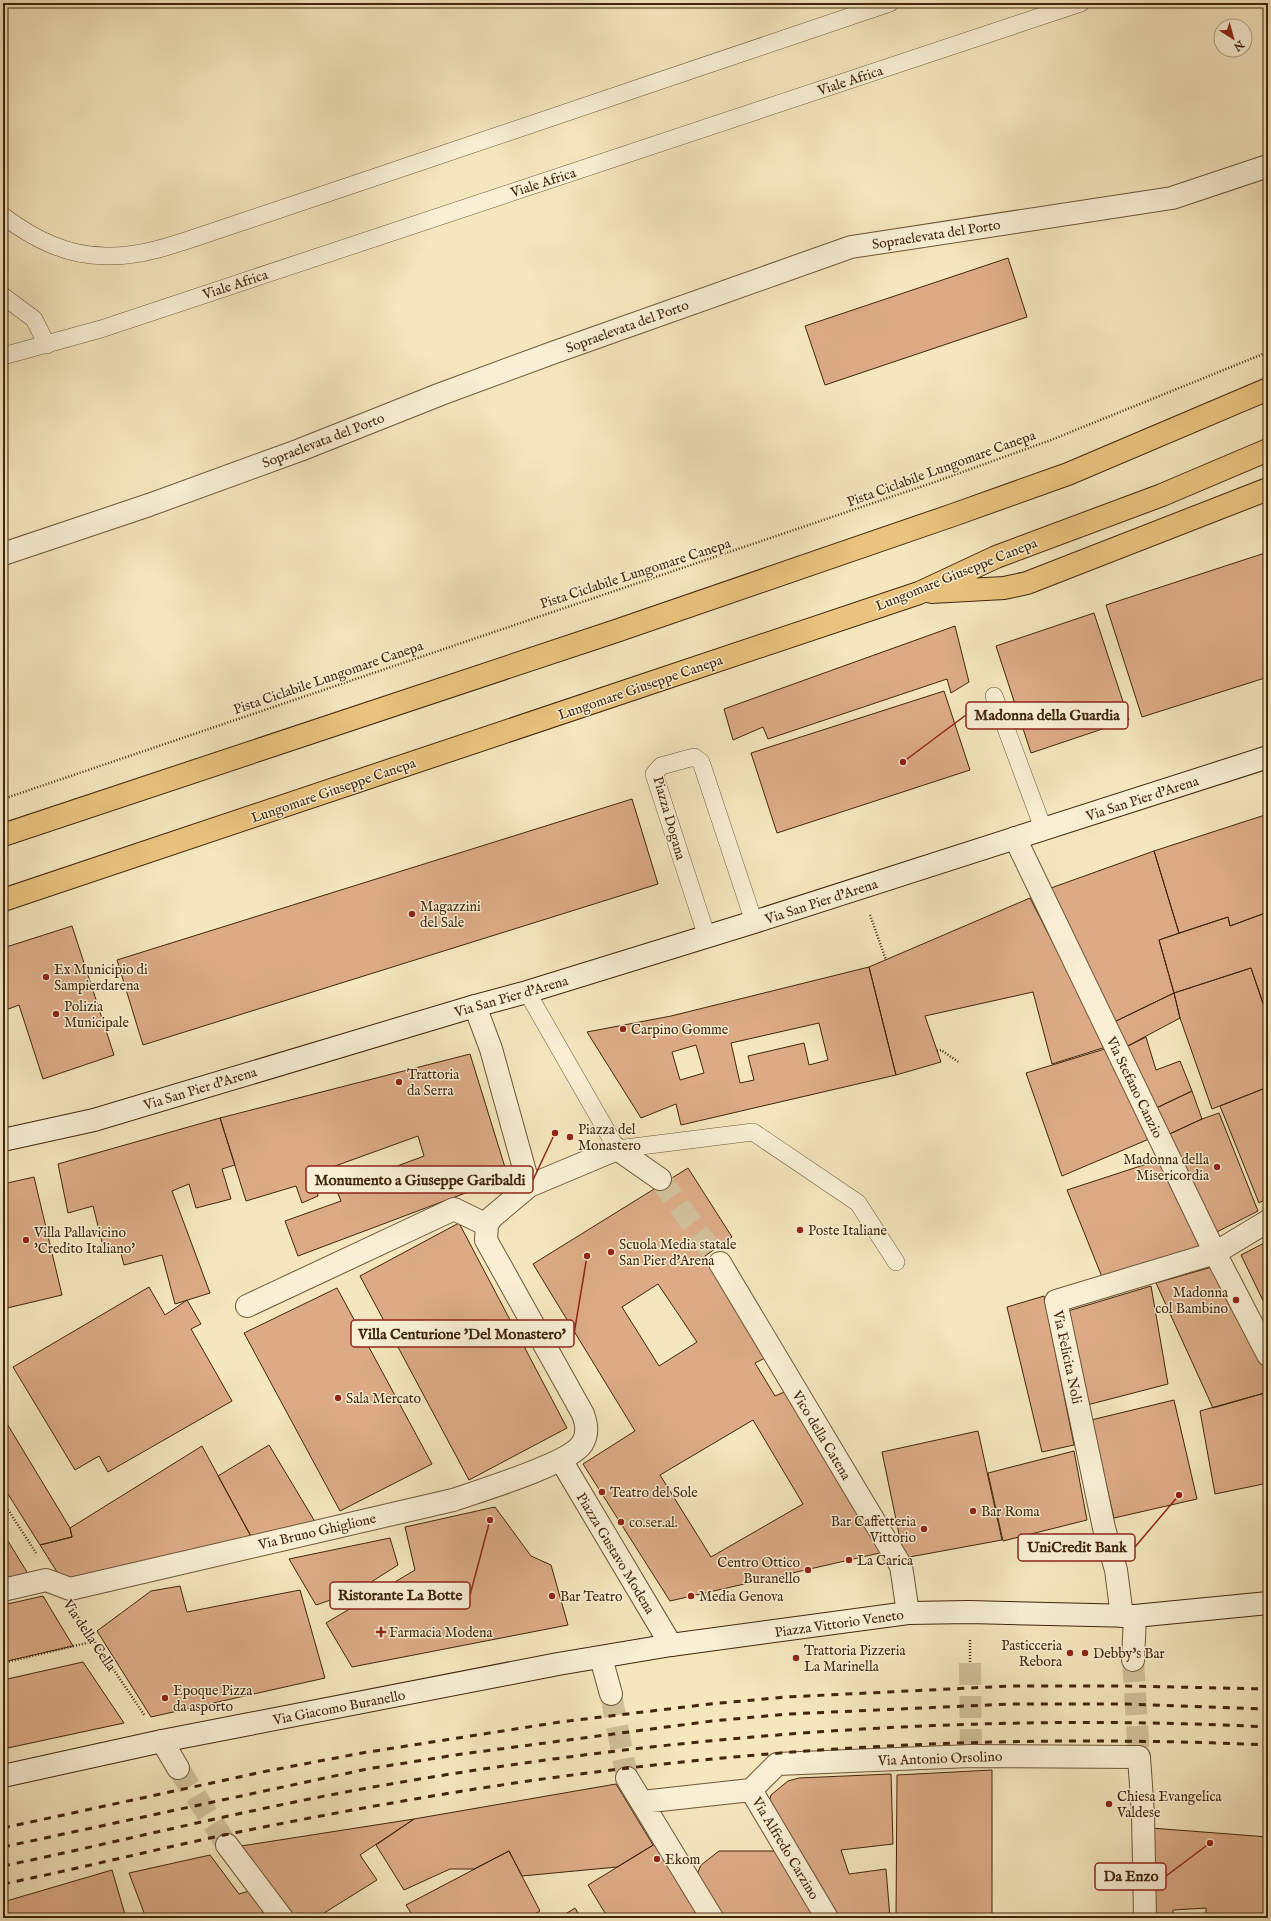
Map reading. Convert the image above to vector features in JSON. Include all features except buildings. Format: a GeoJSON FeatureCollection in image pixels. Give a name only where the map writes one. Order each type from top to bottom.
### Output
{"type":"FeatureCollection","features":[{"type":"Feature","properties":{"kind":"highway"},"geometry":{"type":"LineString","coordinates":[[3,835],[609,634],[952,515],[1068,474],[1268,389]]}},
{"type":"Feature","properties":{"kind":"highway","name":"Lungomare Giuseppe Canepa"},"geometry":{"type":"LineString","coordinates":[[3,900],[919,593],[996,557],[1162,495],[1268,450]]}},
{"type":"Feature","properties":{"kind":"highway"},"geometry":{"type":"LineString","coordinates":[[919,593],[1004,588],[1027,583],[1268,489]]}},
{"type":"Feature","properties":{"kind":"street","name":"Sopraelevata del Porto"},"geometry":{"type":"LineString","coordinates":[[3,554],[149,505],[300,450],[441,394],[541,357],[851,246],[1172,198],[1268,166]]}},
{"type":"Feature","properties":{"kind":"street","name":"Via San Pier d'Arena"},"geometry":{"type":"LineString","coordinates":[[3,1140],[94,1120],[475,1006],[528,992],[707,937],[1268,757]]}},
{"type":"Feature","properties":{"kind":"street","name":"Via Stefano Canzio"},"geometry":{"type":"LineString","coordinates":[[1015,838],[1215,1253],[1268,1355]]}},
{"type":"Feature","properties":{"kind":"street"},"geometry":{"type":"LineString","coordinates":[[475,1006],[491,1049],[529,1186]]}},
{"type":"Feature","properties":{"kind":"street"},"geometry":{"type":"LineString","coordinates":[[247,1306],[454,1209],[487,1224],[491,1218],[529,1186],[617,1149],[660,1179]]}},
{"type":"Feature","properties":{"kind":"street"},"geometry":{"type":"LineString","coordinates":[[1215,1253],[1268,1222]]}},
{"type":"Feature","properties":{"kind":"street","name":"Via Bruno Ghiglione"},"geometry":{"type":"LineString","coordinates":[[3,1590],[46,1580],[62,1585],[453,1500],[506,1482],[561,1460],[575,1451],[581,1444],[587,1430],[583,1414],[486,1240],[487,1224]]}},
{"type":"Feature","properties":{"kind":"street","name":"Via Felicita Noli"},"geometry":{"type":"LineString","coordinates":[[1129,1616],[1104,1528],[1056,1301],[1215,1253]]}},
{"type":"Feature","properties":{"kind":"street","name":"Vico della Catena"},"geometry":{"type":"LineString","coordinates":[[720,1263],[901,1566],[908,1613]]}},
{"type":"Feature","properties":{"kind":"street","name":"Piazza Gustavo Modena"},"geometry":{"type":"LineString","coordinates":[[561,1460],[671,1645]]}},
{"type":"Feature","properties":{"kind":"street","name":"Piazza Vittorio Veneto"},"geometry":{"type":"LineString","coordinates":[[558,1664],[601,1658],[671,1645],[908,1613],[969,1612],[1129,1616],[1268,1603]]}},
{"type":"Feature","properties":{"kind":"street"},"geometry":{"type":"LineString","coordinates":[[1129,1616],[1133,1660]]}},
{"type":"Feature","properties":{"kind":"street"},"geometry":{"type":"LineString","coordinates":[[601,1658],[611,1694]]}},
{"type":"Feature","properties":{"kind":"street","name":"Via Giacomo Buranello"},"geometry":{"type":"LineString","coordinates":[[3,1776],[162,1741],[558,1664]]}},
{"type":"Feature","properties":{"kind":"street"},"geometry":{"type":"LineString","coordinates":[[162,1741],[178,1768]]}},
{"type":"Feature","properties":{"kind":"street","name":"Via Antonio Orsolino"},"geometry":{"type":"LineString","coordinates":[[751,1790],[777,1764],[971,1756],[1139,1757],[1143,1814],[1145,1918]]}},
{"type":"Feature","properties":{"kind":"street"},"geometry":{"type":"LineString","coordinates":[[627,1778],[712,1918]]}},
{"type":"Feature","properties":{"kind":"street","name":"Via Alfredo Carzino"},"geometry":{"type":"LineString","coordinates":[[642,1802],[751,1790],[827,1918]]}},
{"type":"Feature","properties":{"kind":"street"},"geometry":{"type":"LineString","coordinates":[[227,1845],[282,1918]]}},
{"type":"Feature","properties":{"kind":"lane"},"geometry":{"type":"LineString","coordinates":[[3,216],[21,229],[52,246],[80,254],[108,256],[141,252],[184,241],[294,205],[890,3]]}},
{"type":"Feature","properties":{"kind":"lane","name":"Viale Africa"},"geometry":{"type":"LineString","coordinates":[[3,356],[108,327],[1081,3]]}},
{"type":"Feature","properties":{"kind":"lane"},"geometry":{"type":"LineString","coordinates":[[3,296],[34,318],[47,344]]}},
{"type":"Feature","properties":{"kind":"lane","name":"Via San Pier d'Arena"},"geometry":{"type":"LineString","coordinates":[[994,696],[1043,828],[1015,838]]}},
{"type":"Feature","properties":{"kind":"lane","name":"Piazza Dogana"},"geometry":{"type":"LineString","coordinates":[[707,937],[654,774],[660,766],[694,757],[701,762],[754,922]]}},
{"type":"Feature","properties":{"kind":"lane"},"geometry":{"type":"LineString","coordinates":[[528,992],[617,1149],[753,1132],[858,1203],[896,1262]]}},
{"type":"Feature","properties":{"kind":"path","name":"Pista Ciclabile Lungomare Canepa"},"geometry":{"type":"LineString","coordinates":[[3,799],[932,483],[1065,434],[1268,352]]}},
{"type":"Feature","properties":{"kind":"path"},"geometry":{"type":"LineString","coordinates":[[861,888],[886,960]]}},
{"type":"Feature","properties":{"kind":"path"},"geometry":{"type":"LineString","coordinates":[[937,1051],[941,1050],[960,1063]]}},
{"type":"Feature","properties":{"kind":"path","name":"Via della Cella"},"geometry":{"type":"LineString","coordinates":[[3,1502],[4,1506],[62,1585],[94,1641],[162,1741]]}},
{"type":"Feature","properties":{"kind":"path"},"geometry":{"type":"LineString","coordinates":[[3,1663],[94,1641]]}},
{"type":"Feature","properties":{"kind":"tunnel"},"geometry":{"type":"LineString","coordinates":[[660,1179],[720,1263]]}},
{"type":"Feature","properties":{"kind":"tunnel"},"geometry":{"type":"LineString","coordinates":[[1133,1660],[1139,1757]]}},
{"type":"Feature","properties":{"kind":"tunnel"},"geometry":{"type":"LineString","coordinates":[[970,1663],[971,1756]]}},
{"type":"Feature","properties":{"kind":"tunnel"},"geometry":{"type":"LineString","coordinates":[[611,1694],[627,1778]]}},
{"type":"Feature","properties":{"kind":"tunnel"},"geometry":{"type":"LineString","coordinates":[[178,1768],[227,1845]]}},
{"type":"Feature","properties":{"kind":"railway"},"geometry":{"type":"LineString","coordinates":[[3,1828],[267,1771],[362,1753],[560,1722],[710,1704],[786,1697],[1011,1686],[1126,1686],[1268,1689]]}},
{"type":"Feature","properties":{"kind":"railway"},"geometry":{"type":"LineString","coordinates":[[3,1847],[367,1769],[462,1754],[712,1721],[788,1714],[1011,1704],[1127,1704],[1268,1709]]}},
{"type":"Feature","properties":{"kind":"railway"},"geometry":{"type":"LineString","coordinates":[[3,1866],[234,1815],[373,1787],[484,1769],[707,1741],[819,1732],[931,1726],[1043,1723],[1156,1723],[1268,1727]]}},
{"type":"Feature","properties":{"kind":"railway"},"geometry":{"type":"LineString","coordinates":[[3,1884],[210,1838],[371,1807],[469,1790],[545,1779],[698,1760],[851,1748],[928,1744],[1152,1741],[1268,1745]]}},
{"type":"Feature","properties":{"kind":"place","name":"Madonna della Guardia"},"geometry":{"type":"Point","coordinates":[903,762]}},
{"type":"Feature","properties":{"kind":"place","name":"Magazzini del Sale"},"geometry":{"type":"Point","coordinates":[412,914]}},
{"type":"Feature","properties":{"kind":"place","name":"Ex Municipio di Sampierdarena"},"geometry":{"type":"Point","coordinates":[46,977]}},
{"type":"Feature","properties":{"kind":"place","name":"Polizia Municipale"},"geometry":{"type":"Point","coordinates":[56,1014]}},
{"type":"Feature","properties":{"kind":"place","name":"Carpino Gomme"},"geometry":{"type":"Point","coordinates":[623,1029]}},
{"type":"Feature","properties":{"kind":"place","name":"Trattoria da Serra"},"geometry":{"type":"Point","coordinates":[399,1082]}},
{"type":"Feature","properties":{"kind":"place","name":"Monumento a Giuseppe Garibaldi"},"geometry":{"type":"Point","coordinates":[555,1133]}},
{"type":"Feature","properties":{"kind":"place","name":"Piazza del Monastero"},"geometry":{"type":"Point","coordinates":[570,1137]}},
{"type":"Feature","properties":{"kind":"place","name":"Madonna della Misericordia"},"geometry":{"type":"Point","coordinates":[1217,1167]}},
{"type":"Feature","properties":{"kind":"place","name":"Poste Italiane"},"geometry":{"type":"Point","coordinates":[800,1230]}},
{"type":"Feature","properties":{"kind":"place","name":"Villa Pallavicino 'Credito Italiano'"},"geometry":{"type":"Point","coordinates":[26,1240]}},
{"type":"Feature","properties":{"kind":"place","name":"Scuola Media statale San Pier d'Arena"},"geometry":{"type":"Point","coordinates":[611,1252]}},
{"type":"Feature","properties":{"kind":"place","name":"Villa Centurione 'Del Monastero'"},"geometry":{"type":"Point","coordinates":[587,1256]}},
{"type":"Feature","properties":{"kind":"place","name":"Madonna col Bambino"},"geometry":{"type":"Point","coordinates":[1236,1300]}},
{"type":"Feature","properties":{"kind":"place","name":"Sala Mercato"},"geometry":{"type":"Point","coordinates":[338,1398]}},
{"type":"Feature","properties":{"kind":"place","name":"Teatro del Sole"},"geometry":{"type":"Point","coordinates":[602,1492]}},
{"type":"Feature","properties":{"kind":"place","name":"UniCredit Bank"},"geometry":{"type":"Point","coordinates":[1179,1495]}},
{"type":"Feature","properties":{"kind":"place","name":"Bar Roma"},"geometry":{"type":"Point","coordinates":[973,1511]}},
{"type":"Feature","properties":{"kind":"place","name":"Ristorante La Botte"},"geometry":{"type":"Point","coordinates":[490,1520]}},
{"type":"Feature","properties":{"kind":"place","name":"co.ser.al."},"geometry":{"type":"Point","coordinates":[621,1522]}},
{"type":"Feature","properties":{"kind":"place","name":"Bar Caffetteria Vittorio"},"geometry":{"type":"Point","coordinates":[924,1529]}},
{"type":"Feature","properties":{"kind":"place","name":"La Carica"},"geometry":{"type":"Point","coordinates":[849,1560]}},
{"type":"Feature","properties":{"kind":"place","name":"Centro Ottico Buranello"},"geometry":{"type":"Point","coordinates":[808,1570]}},
{"type":"Feature","properties":{"kind":"place","name":"Bar Teatro"},"geometry":{"type":"Point","coordinates":[552,1596]}},
{"type":"Feature","properties":{"kind":"place","name":"Media Genova"},"geometry":{"type":"Point","coordinates":[691,1596]}},
{"type":"Feature","properties":{"kind":"place","name":"Farmacia Modena"},"geometry":{"type":"Point","coordinates":[381,1632]}},
{"type":"Feature","properties":{"kind":"place","name":"Pasticceria Rebora"},"geometry":{"type":"Point","coordinates":[1070,1653]}},
{"type":"Feature","properties":{"kind":"place","name":"Debby's Bar"},"geometry":{"type":"Point","coordinates":[1085,1653]}},
{"type":"Feature","properties":{"kind":"place","name":"Trattoria Pizzeria La Marinella"},"geometry":{"type":"Point","coordinates":[796,1658]}},
{"type":"Feature","properties":{"kind":"place","name":"Epoque Pizza da asporto"},"geometry":{"type":"Point","coordinates":[165,1698]}},
{"type":"Feature","properties":{"kind":"place","name":"Chiesa Evangelica Valdese"},"geometry":{"type":"Point","coordinates":[1109,1804]}},
{"type":"Feature","properties":{"kind":"place","name":"Da Enzo"},"geometry":{"type":"Point","coordinates":[1210,1843]}},
{"type":"Feature","properties":{"kind":"place","name":"Ekom"},"geometry":{"type":"Point","coordinates":[657,1859]}}]}
